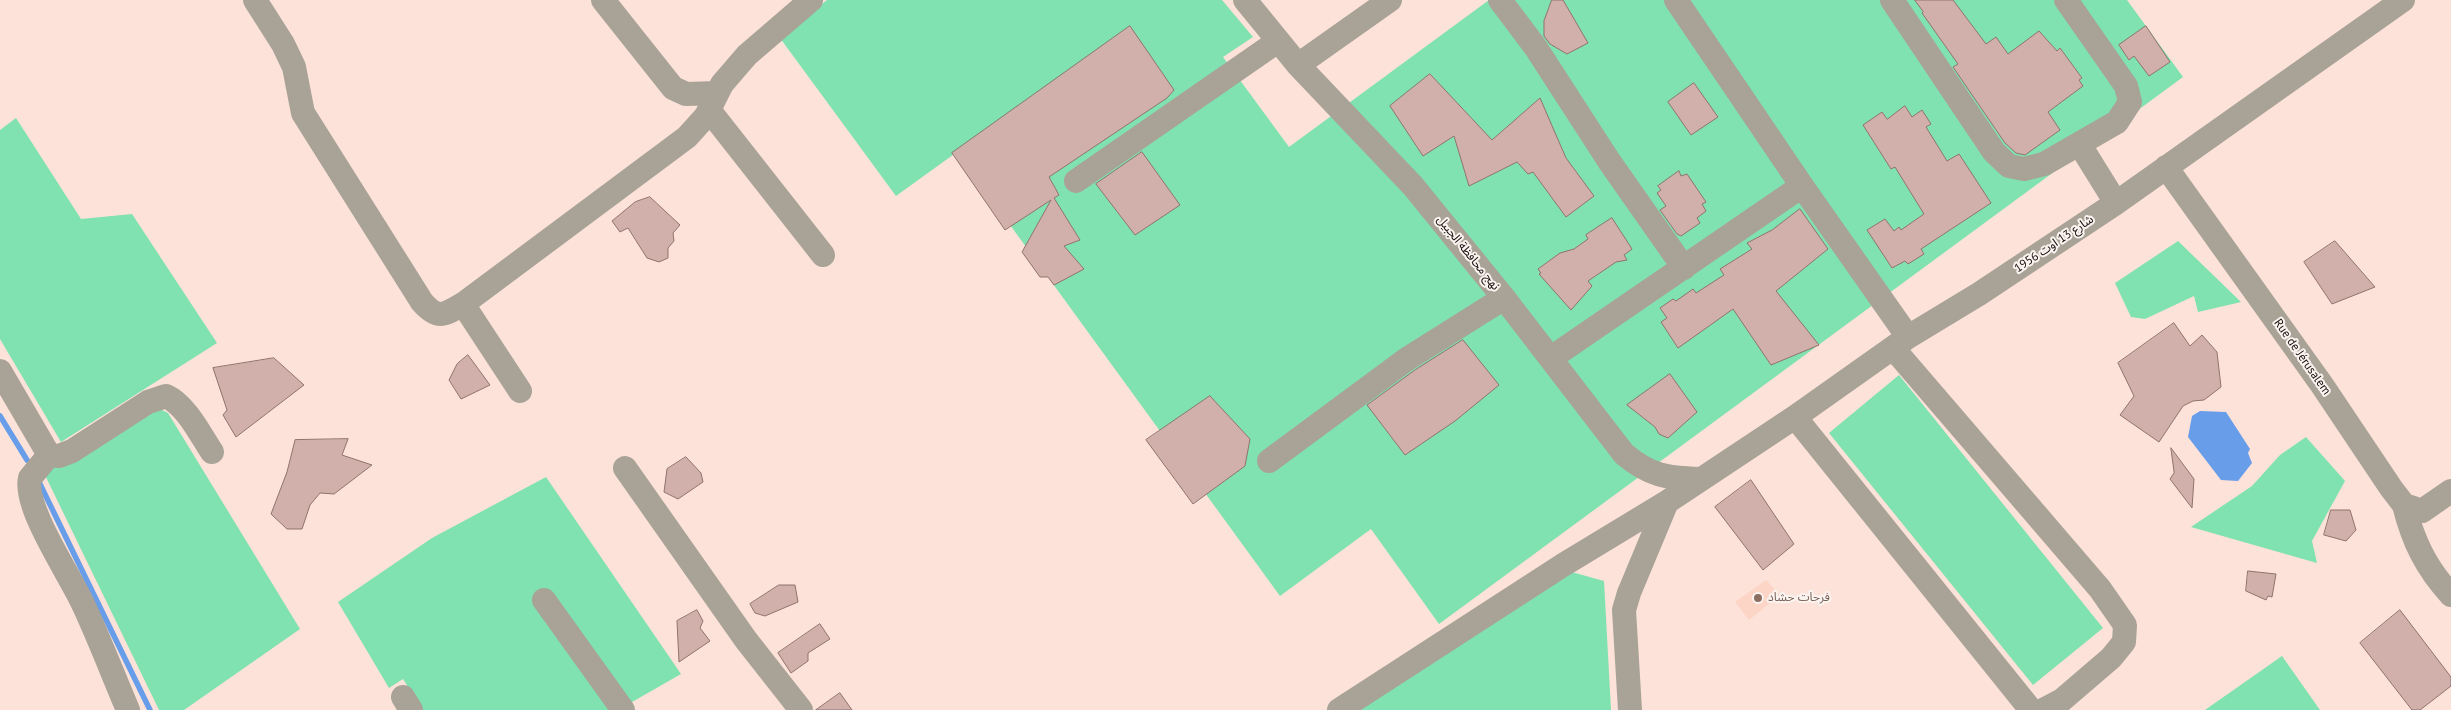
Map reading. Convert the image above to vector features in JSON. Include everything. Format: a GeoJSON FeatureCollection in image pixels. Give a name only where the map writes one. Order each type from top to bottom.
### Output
{"type":"FeatureCollection","features":[{"type":"Feature","properties":{"kind":"street"},"geometry":{"type":"LineString","coordinates":[[255,0],[283,44],[294,67],[303,113],[422,302],[430,311],[437,315],[447,313],[463,304],[687,137],[713,102],[722,84],[747,54],[811,0]]}},
{"type":"Feature","properties":{"kind":"street"},"geometry":{"type":"LineString","coordinates":[[603,0],[673,88],[713,102],[823,255]]}},
{"type":"Feature","properties":{"kind":"street","name":"نهج محافظة الجبيل"},"geometry":{"type":"LineString","coordinates":[[1245,0],[1298,65],[1413,186],[1504,298],[1624,454],[1640,468],[1672,478],[1700,479]]}},
{"type":"Feature","properties":{"kind":"street"},"geometry":{"type":"LineString","coordinates":[[1298,65],[1390,0]]}},
{"type":"Feature","properties":{"kind":"street"},"geometry":{"type":"LineString","coordinates":[[1500,0],[1536,48],[1609,161],[1684,268]]}},
{"type":"Feature","properties":{"kind":"street"},"geometry":{"type":"LineString","coordinates":[[1676,0],[1802,186],[1900,343],[2100,589],[2124,626],[2124,642],[2111,658],[2062,700],[2043,710]]}},
{"type":"Feature","properties":{"kind":"street"},"geometry":{"type":"LineString","coordinates":[[1892,0],[1994,152],[2009,166],[2024,169],[2044,164],[2117,122],[2130,102],[2126,86],[2066,0]]}},
{"type":"Feature","properties":{"kind":"street","name":"شارع 13 اوت 1956"},"geometry":{"type":"LineString","coordinates":[[1339,710],[1563,565],[1667,502],[1795,417],[1900,343],[1979,294],[2116,203],[2403,0]]}},
{"type":"Feature","properties":{"kind":"street"},"geometry":{"type":"LineString","coordinates":[[1076,181],[1278,41]]}},
{"type":"Feature","properties":{"kind":"street"},"geometry":{"type":"LineString","coordinates":[[2080,145],[2116,203]]}},
{"type":"Feature","properties":{"kind":"street","name":"Rue de Jérusalem"},"geometry":{"type":"LineString","coordinates":[[2166,167],[2322,385],[2370,458],[2404,505]]}},
{"type":"Feature","properties":{"kind":"street"},"geometry":{"type":"LineString","coordinates":[[1551,358],[1802,186]]}},
{"type":"Feature","properties":{"kind":"street"},"geometry":{"type":"LineString","coordinates":[[1269,461],[1407,359],[1504,298]]}},
{"type":"Feature","properties":{"kind":"street"},"geometry":{"type":"LineString","coordinates":[[463,304],[520,391]]}},
{"type":"Feature","properties":{"kind":"street"},"geometry":{"type":"LineString","coordinates":[[0,371],[49,455]]}},
{"type":"Feature","properties":{"kind":"street"},"geometry":{"type":"LineString","coordinates":[[49,455],[59,456],[72,451],[148,402],[166,396],[174,399],[181,407],[212,452]]}},
{"type":"Feature","properties":{"kind":"street"},"geometry":{"type":"LineString","coordinates":[[1795,417],[2032,710]]}},
{"type":"Feature","properties":{"kind":"street"},"geometry":{"type":"LineString","coordinates":[[49,455],[30,478],[30,499],[60,563],[82,602],[128,710]]}},
{"type":"Feature","properties":{"kind":"street"},"geometry":{"type":"LineString","coordinates":[[625,468],[746,640],[801,710]]}},
{"type":"Feature","properties":{"kind":"street"},"geometry":{"type":"LineString","coordinates":[[2451,491],[2422,510],[2404,505],[2412,536],[2418,549],[2451,595]]}},
{"type":"Feature","properties":{"kind":"street"},"geometry":{"type":"LineString","coordinates":[[1630,710],[1624,610],[1629,592],[1667,502]]}},
{"type":"Feature","properties":{"kind":"street"},"geometry":{"type":"LineString","coordinates":[[544,600],[623,710]]}},
{"type":"Feature","properties":{"kind":"shaded area","name":"فرحات حشاد"},"geometry":{"type":"Polygon","coordinates":[[[1766,580],[1780,595],[1749,620],[1735,602],[1766,580]]]}},
{"type":"Feature","properties":{"kind":"green space"},"geometry":{"type":"Polygon","coordinates":[[[827,0],[1222,0],[1253,37],[1223,57],[1289,147],[1489,0],[2127,0],[2183,77],[1439,624],[1371,529],[1280,596],[957,152],[896,196],[780,38],[827,0]]]}},
{"type":"Feature","properties":{"kind":"green space"},"geometry":{"type":"Polygon","coordinates":[[[16,118],[81,219],[132,214],[217,343],[61,442],[0,339],[0,130],[16,118]]]}},
{"type":"Feature","properties":{"kind":"green space"},"geometry":{"type":"Polygon","coordinates":[[[2178,241],[2241,302],[2198,312],[2194,296],[2145,319],[2131,317],[2115,283],[2178,241]]]}},
{"type":"Feature","properties":{"kind":"green space"},"geometry":{"type":"Polygon","coordinates":[[[1899,375],[2103,628],[2033,685],[1829,433],[1899,375]]]}},
{"type":"Feature","properties":{"kind":"green space"},"geometry":{"type":"Polygon","coordinates":[[[156,407],[168,413],[300,629],[184,710],[159,710],[43,471],[156,407]]]}},
{"type":"Feature","properties":{"kind":"green space"},"geometry":{"type":"Polygon","coordinates":[[[2306,437],[2345,481],[2312,541],[2317,563],[2191,527],[2252,486],[2280,455],[2306,437]]]}},
{"type":"Feature","properties":{"kind":"green space"},"geometry":{"type":"Polygon","coordinates":[[[546,477],[681,674],[618,710],[423,710],[403,679],[389,688],[338,602],[432,538],[546,477]]]}},
{"type":"Feature","properties":{"kind":"green space"},"geometry":{"type":"Polygon","coordinates":[[[1568,571],[1604,581],[1611,710],[1331,710],[1568,571]]]}},
{"type":"Feature","properties":{"kind":"green space"},"geometry":{"type":"Polygon","coordinates":[[[2282,656],[2320,710],[2205,710],[2282,656]]]}},
{"type":"Feature","properties":{"kind":"water"},"geometry":{"type":"Polygon","coordinates":[[[2200,411],[2226,412],[2250,449],[2248,453],[2252,463],[2238,481],[2221,480],[2188,437],[2192,416],[2200,411]]]}},
{"type":"Feature","properties":{"kind":"building"},"geometry":{"type":"Polygon","coordinates":[[[1552,0],[1563,0],[1588,43],[1567,54],[1550,44],[1544,36],[1544,21],[1552,0]]]}},
{"type":"Feature","properties":{"kind":"building"},"geometry":{"type":"Polygon","coordinates":[[[1915,0],[1953,0],[1986,44],[1996,37],[2008,54],[2039,31],[2057,51],[2060,48],[2082,78],[2079,80],[2083,86],[2048,112],[2060,130],[2025,155],[2016,153],[2005,143],[1953,67],[1958,64],[1915,0]]]}},
{"type":"Feature","properties":{"kind":"building"},"geometry":{"type":"Polygon","coordinates":[[[1130,26],[1174,90],[1167,98],[1049,177],[1059,195],[1054,198],[1080,240],[1064,246],[1084,269],[1054,285],[1048,277],[1040,277],[1022,252],[1051,200],[1005,230],[952,153],[1130,26]]]}},
{"type":"Feature","properties":{"kind":"building"},"geometry":{"type":"Polygon","coordinates":[[[2146,26],[2170,62],[2149,76],[2134,56],[2129,60],[2119,45],[2146,26]]]}},
{"type":"Feature","properties":{"kind":"building"},"geometry":{"type":"Polygon","coordinates":[[[1430,74],[1492,140],[1540,98],[1566,158],[1594,196],[1566,217],[1533,172],[1528,174],[1517,162],[1469,186],[1454,136],[1423,156],[1390,106],[1430,74]]]}},
{"type":"Feature","properties":{"kind":"building"},"geometry":{"type":"Polygon","coordinates":[[[1694,83],[1718,117],[1691,135],[1668,102],[1694,83]]]}},
{"type":"Feature","properties":{"kind":"building"},"geometry":{"type":"Polygon","coordinates":[[[1905,106],[1912,117],[1922,110],[1931,124],[1926,127],[1947,161],[1959,154],[1991,203],[1921,249],[1924,254],[1908,264],[1905,261],[1892,268],[1867,230],[1885,219],[1894,231],[1899,227],[1901,230],[1924,214],[1895,167],[1891,169],[1863,125],[1882,112],[1887,119],[1905,106]]]}},
{"type":"Feature","properties":{"kind":"building"},"geometry":{"type":"Polygon","coordinates":[[[1142,152],[1180,205],[1135,235],[1096,184],[1142,152]]]}},
{"type":"Feature","properties":{"kind":"building"},"geometry":{"type":"Polygon","coordinates":[[[1679,171],[1681,176],[1687,174],[1706,202],[1702,204],[1706,211],[1697,218],[1700,223],[1681,236],[1677,234],[1660,210],[1666,206],[1657,193],[1661,190],[1658,186],[1679,171]]]}},
{"type":"Feature","properties":{"kind":"building"},"geometry":{"type":"Polygon","coordinates":[[[650,197],[680,225],[673,233],[674,241],[668,248],[668,258],[659,262],[647,258],[628,228],[620,232],[612,221],[635,202],[650,197]]]}},
{"type":"Feature","properties":{"kind":"building"},"geometry":{"type":"Polygon","coordinates":[[[1800,209],[1828,249],[1776,291],[1819,345],[1771,365],[1733,309],[1678,348],[1661,322],[1667,318],[1660,308],[1673,299],[1676,301],[1693,289],[1696,293],[1724,275],[1720,269],[1752,249],[1747,243],[1772,230],[1800,209]]]}},
{"type":"Feature","properties":{"kind":"building"},"geometry":{"type":"Polygon","coordinates":[[[1612,218],[1632,249],[1624,255],[1627,260],[1616,262],[1588,281],[1592,286],[1571,310],[1539,274],[1541,273],[1538,269],[1560,253],[1574,249],[1588,239],[1586,235],[1612,218]]]}},
{"type":"Feature","properties":{"kind":"building"},"geometry":{"type":"Polygon","coordinates":[[[2335,241],[2375,287],[2332,304],[2304,262],[2335,241]]]}},
{"type":"Feature","properties":{"kind":"building"},"geometry":{"type":"Polygon","coordinates":[[[2174,323],[2190,346],[2202,335],[2217,352],[2221,387],[2204,400],[2193,401],[2183,406],[2159,442],[2120,415],[2134,396],[2118,363],[2174,323]]]}},
{"type":"Feature","properties":{"kind":"building"},"geometry":{"type":"Polygon","coordinates":[[[1463,340],[1499,385],[1455,421],[1405,455],[1367,405],[1415,370],[1463,340]]]}},
{"type":"Feature","properties":{"kind":"building"},"geometry":{"type":"Polygon","coordinates":[[[468,355],[490,385],[461,399],[449,380],[457,364],[468,355]]]}},
{"type":"Feature","properties":{"kind":"building"},"geometry":{"type":"Polygon","coordinates":[[[274,358],[304,385],[236,437],[223,415],[227,410],[213,368],[274,358]]]}},
{"type":"Feature","properties":{"kind":"building"},"geometry":{"type":"Polygon","coordinates":[[[1670,374],[1697,412],[1668,438],[1659,434],[1655,427],[1627,405],[1670,374]]]}},
{"type":"Feature","properties":{"kind":"building"},"geometry":{"type":"Polygon","coordinates":[[[1210,396],[1250,439],[1245,466],[1193,504],[1146,440],[1210,396]]]}},
{"type":"Feature","properties":{"kind":"building"},"geometry":{"type":"Polygon","coordinates":[[[348,439],[342,455],[372,465],[334,494],[320,493],[310,505],[302,529],[287,529],[271,514],[287,472],[295,440],[348,439]]]}},
{"type":"Feature","properties":{"kind":"building"},"geometry":{"type":"Polygon","coordinates":[[[2171,448],[2194,479],[2192,508],[2170,479],[2174,473],[2171,448]]]}},
{"type":"Feature","properties":{"kind":"building"},"geometry":{"type":"Polygon","coordinates":[[[686,457],[701,473],[703,482],[678,499],[664,492],[667,469],[686,457]]]}},
{"type":"Feature","properties":{"kind":"building"},"geometry":{"type":"Polygon","coordinates":[[[1751,480],[1794,544],[1763,570],[1715,507],[1751,480]]]}},
{"type":"Feature","properties":{"kind":"building"},"geometry":{"type":"Polygon","coordinates":[[[2331,510],[2350,510],[2356,530],[2346,541],[2324,535],[2331,510]]]}},
{"type":"Feature","properties":{"kind":"building"},"geometry":{"type":"Polygon","coordinates":[[[2248,571],[2276,574],[2272,597],[2268,596],[2266,600],[2246,591],[2248,571]]]}},
{"type":"Feature","properties":{"kind":"building"},"geometry":{"type":"Polygon","coordinates":[[[779,585],[795,585],[798,602],[765,616],[755,613],[750,604],[779,585]]]}},
{"type":"Feature","properties":{"kind":"building"},"geometry":{"type":"Polygon","coordinates":[[[697,610],[703,621],[700,628],[710,641],[679,662],[677,621],[697,610]]]}},
{"type":"Feature","properties":{"kind":"building"},"geometry":{"type":"Polygon","coordinates":[[[2400,610],[2451,677],[2451,686],[2420,710],[2412,710],[2360,643],[2400,610]]]}},
{"type":"Feature","properties":{"kind":"building"},"geometry":{"type":"Polygon","coordinates":[[[820,624],[830,639],[808,653],[808,661],[791,673],[778,653],[820,624]]]}},
{"type":"Feature","properties":{"kind":"building"},"geometry":{"type":"Polygon","coordinates":[[[840,693],[852,710],[816,710],[840,693]]]}},
{"type":"Feature","properties":{"kind":"waterway"},"geometry":{"type":"LineString","coordinates":[[0,416],[27,460]]}},
{"type":"Feature","properties":{"kind":"waterway"},"geometry":{"type":"LineString","coordinates":[[38,480],[150,710]]}},
{"type":"Feature","properties":{"kind":"place","name":"فرحات حشاد"},"geometry":{"type":"Point","coordinates":[1758,598]}}]}
